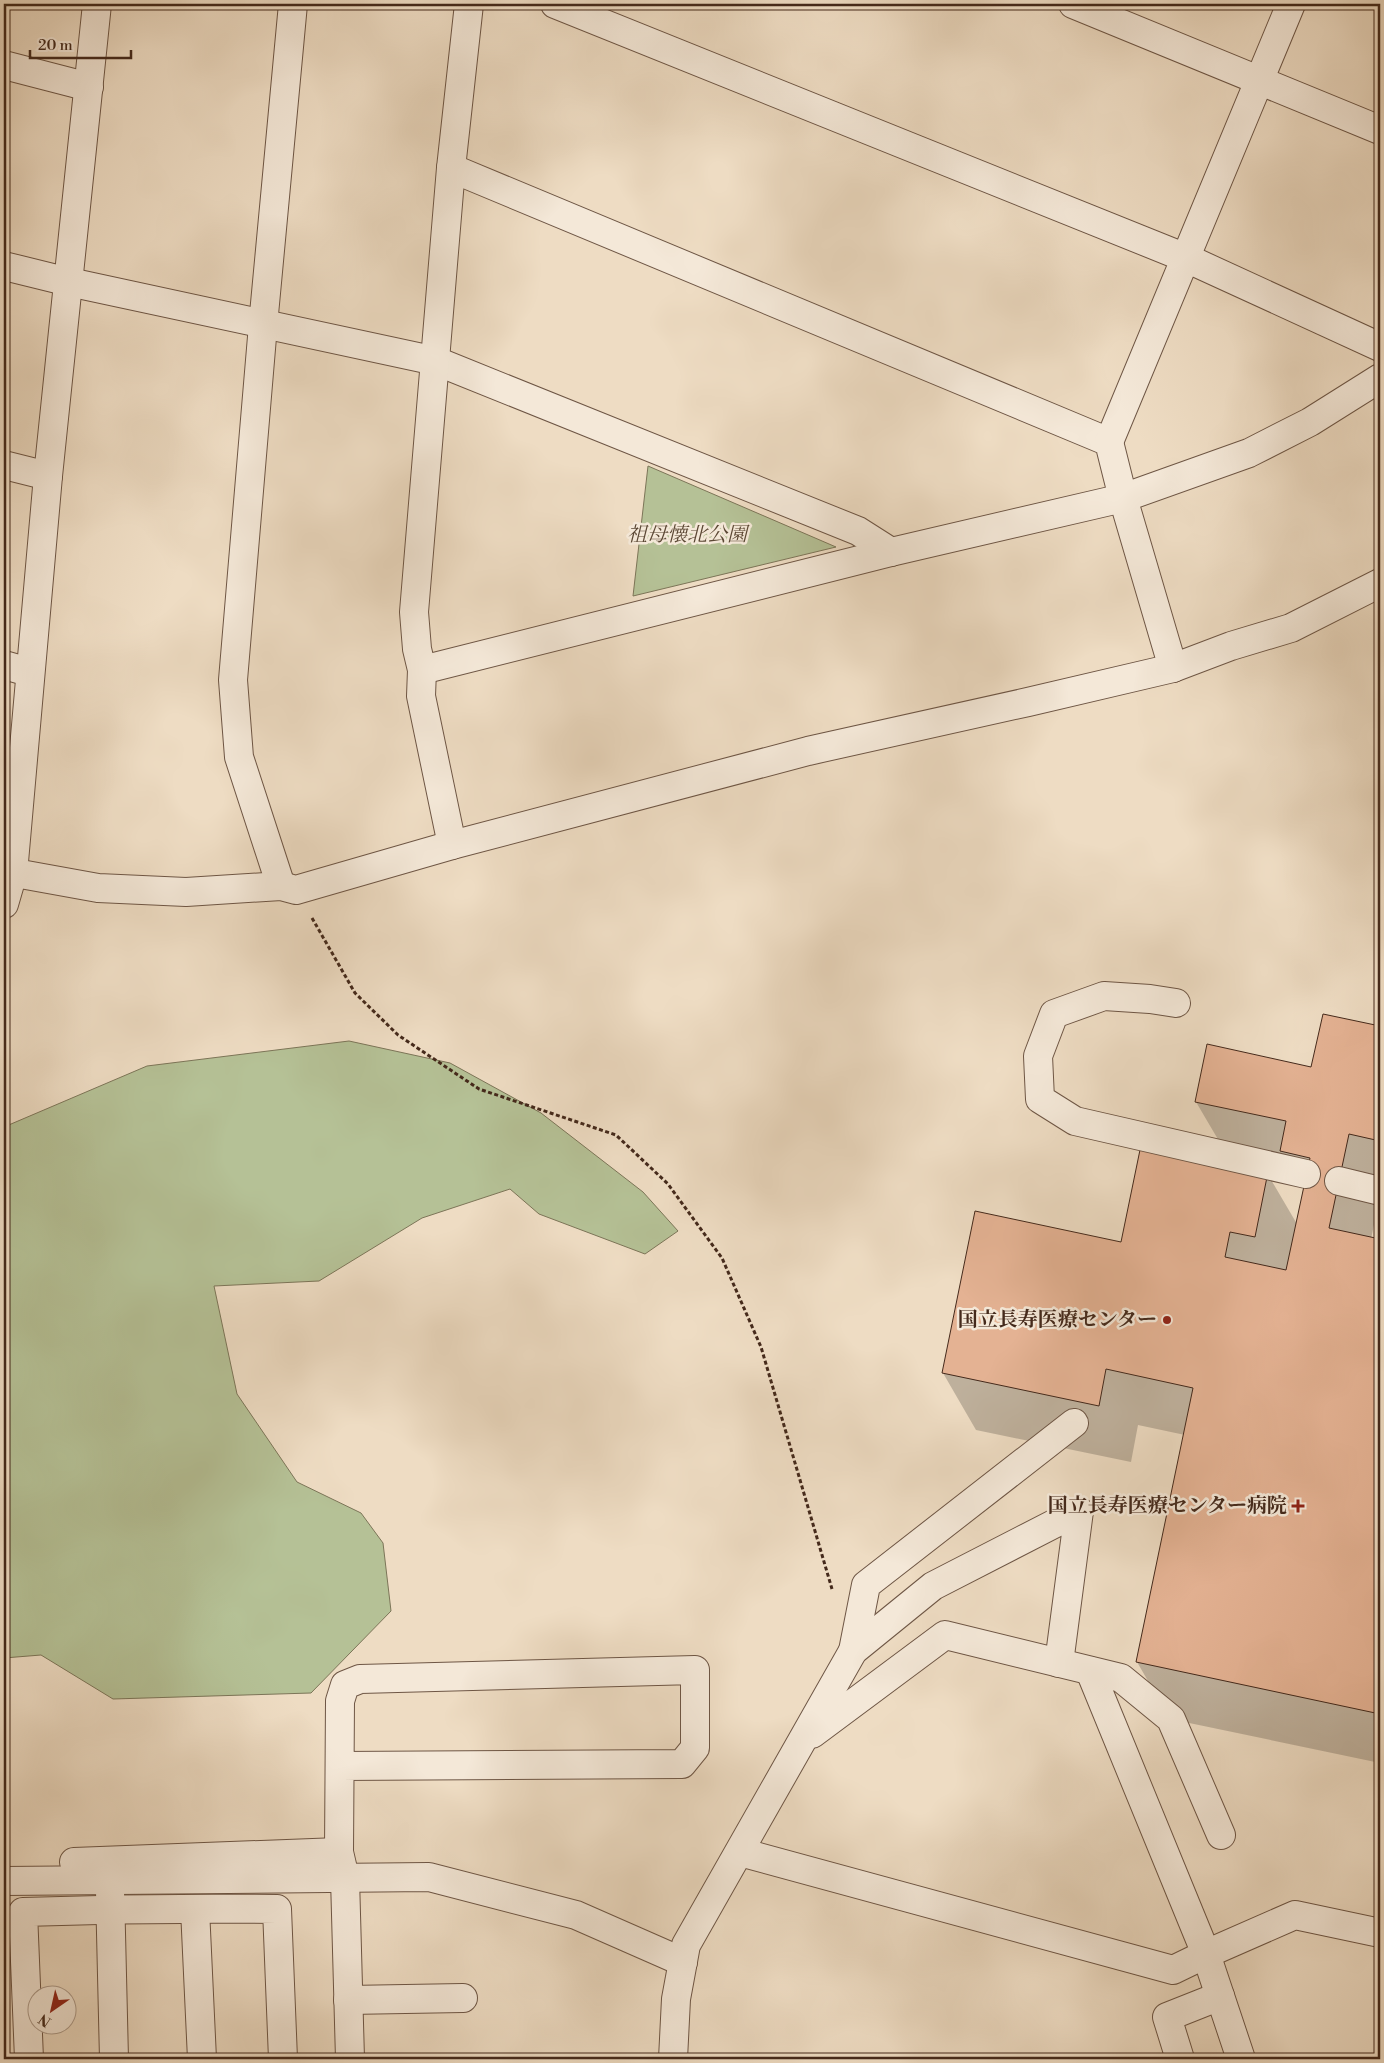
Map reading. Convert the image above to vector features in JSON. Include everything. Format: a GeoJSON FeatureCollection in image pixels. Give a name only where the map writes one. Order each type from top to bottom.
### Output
{"type":"FeatureCollection","features":[{"type":"Feature","properties":{"kind":"street"},"geometry":{"type":"LineString","coordinates":[[4,904],[8,872],[16,668],[48,476],[97,4]]}},
{"type":"Feature","properties":{"kind":"street"},"geometry":{"type":"LineString","coordinates":[[288,888],[239,757],[233,680],[263,325],[293,4]]}},
{"type":"Feature","properties":{"kind":"street"},"geometry":{"type":"LineString","coordinates":[[452,845],[421,696],[422,670],[417,649],[414,612],[451,168],[469,4]]}},
{"type":"Feature","properties":{"kind":"street"},"geometry":{"type":"LineString","coordinates":[[555,4],[1186,258],[1380,347]]}},
{"type":"Feature","properties":{"kind":"street"},"geometry":{"type":"LineString","coordinates":[[1072,4],[1380,130]]}},
{"type":"Feature","properties":{"kind":"street"},"geometry":{"type":"LineString","coordinates":[[1174,668],[1123,498],[1109,442],[1291,4]]}},
{"type":"Feature","properties":{"kind":"street"},"geometry":{"type":"LineString","coordinates":[[4,65],[89,87]]}},
{"type":"Feature","properties":{"kind":"street"},"geometry":{"type":"LineString","coordinates":[[451,168],[1109,442]]}},
{"type":"Feature","properties":{"kind":"street"},"geometry":{"type":"LineString","coordinates":[[4,266],[69,282],[436,362],[858,531],[891,552]]}},
{"type":"Feature","properties":{"kind":"street"},"geometry":{"type":"LineString","coordinates":[[422,670],[891,552],[1123,498],[1250,452],[1310,422],[1380,378]]}},
{"type":"Feature","properties":{"kind":"street"},"geometry":{"type":"LineString","coordinates":[[4,465],[48,476]]}},
{"type":"Feature","properties":{"kind":"street"},"geometry":{"type":"LineString","coordinates":[[8,872],[98,888],[176,892],[288,888],[808,751],[1174,668],[1231,646],[1291,628],[1380,584]]}},
{"type":"Feature","properties":{"kind":"street"},"geometry":{"type":"LineString","coordinates":[[1176,1003],[1104,996],[1054,1014],[1038,1056],[1040,1099],[1075,1121],[1306,1174]]}},
{"type":"Feature","properties":{"kind":"street"},"geometry":{"type":"LineString","coordinates":[[1339,1180],[1380,1191]]}},
{"type":"Feature","properties":{"kind":"street"},"geometry":{"type":"LineString","coordinates":[[673,2059],[676,1999],[686,1945],[853,1652],[866,1585],[1074,1423]]}},
{"type":"Feature","properties":{"kind":"street"},"geometry":{"type":"LineString","coordinates":[[853,1652],[933,1586],[1079,1511],[1059,1663]]}},
{"type":"Feature","properties":{"kind":"street"},"geometry":{"type":"LineString","coordinates":[[803,1741],[946,1635],[1120,1678],[1171,1718],[1221,1835]]}},
{"type":"Feature","properties":{"kind":"street"},"geometry":{"type":"LineString","coordinates":[[340,1766],[682,1764],[695,1748],[695,1670],[360,1679],[345,1685],[340,1701],[339,1852],[346,1878],[350,2059]]}},
{"type":"Feature","properties":{"kind":"street"},"geometry":{"type":"LineString","coordinates":[[1090,1671],[1206,1954],[1241,2059]]}},
{"type":"Feature","properties":{"kind":"street"},"geometry":{"type":"LineString","coordinates":[[4,1865],[339,1852]]}},
{"type":"Feature","properties":{"kind":"street"},"geometry":{"type":"LineString","coordinates":[[740,1852],[1173,1970],[1295,1915],[1380,1933]]}},
{"type":"Feature","properties":{"kind":"street"},"geometry":{"type":"LineString","coordinates":[[4,1881],[429,1877],[576,1915],[683,1962]]}},
{"type":"Feature","properties":{"kind":"street"},"geometry":{"type":"LineString","coordinates":[[110,1880],[114,2059]]}},
{"type":"Feature","properties":{"kind":"street"},"geometry":{"type":"LineString","coordinates":[[195,1908],[202,2059]]}},
{"type":"Feature","properties":{"kind":"street"},"geometry":{"type":"LineString","coordinates":[[29,2059],[23,1912],[195,1908],[277,1909],[283,2059]]}},
{"type":"Feature","properties":{"kind":"street"},"geometry":{"type":"LineString","coordinates":[[1180,2059],[1166,2017],[1220,1996]]}},
{"type":"Feature","properties":{"kind":"street"},"geometry":{"type":"LineString","coordinates":[[348,2000],[463,1998]]}},
{"type":"Feature","properties":{"kind":"path"},"geometry":{"type":"LineString","coordinates":[[288,888],[356,993],[398,1035],[479,1089],[616,1135],[668,1184],[722,1258],[761,1347],[799,1472],[823,1563],[835,1598]]}},
{"type":"Feature","properties":{"kind":"green space","name":"祖母懐北公園"},"geometry":{"type":"Polygon","coordinates":[[[648,466],[836,547],[633,596],[648,466]]]}},
{"type":"Feature","properties":{"kind":"green space"},"geometry":{"type":"Polygon","coordinates":[[[349,1041],[450,1063],[541,1113],[643,1192],[678,1231],[645,1254],[539,1214],[510,1189],[422,1218],[319,1281],[214,1286],[237,1394],[297,1482],[361,1513],[383,1543],[391,1611],[311,1693],[113,1699],[41,1655],[4,1658],[4,1127],[147,1066],[349,1041]]]}},
{"type":"Feature","properties":{"kind":"building","name":"国立長寿医療センター"},"geometry":{"type":"Polygon","coordinates":[[[1323,1014],[1380,1026],[1380,1141],[1349,1134],[1329,1228],[1380,1239],[1380,1714],[1136,1662],[1193,1388],[1106,1369],[1099,1406],[942,1373],[975,1211],[1121,1242],[1141,1145],[1268,1172],[1255,1237],[1230,1232],[1225,1257],[1286,1270],[1310,1158],[1280,1151],[1286,1121],[1195,1102],[1207,1044],[1311,1067],[1323,1014]]]}},
{"type":"Feature","properties":{"kind":"place","name":"国立長寿医療センター"},"geometry":{"type":"Point","coordinates":[1167,1320]}},
{"type":"Feature","properties":{"kind":"place","name":"国立長寿医療センター病院"},"geometry":{"type":"Point","coordinates":[1298,1506]}}]}
